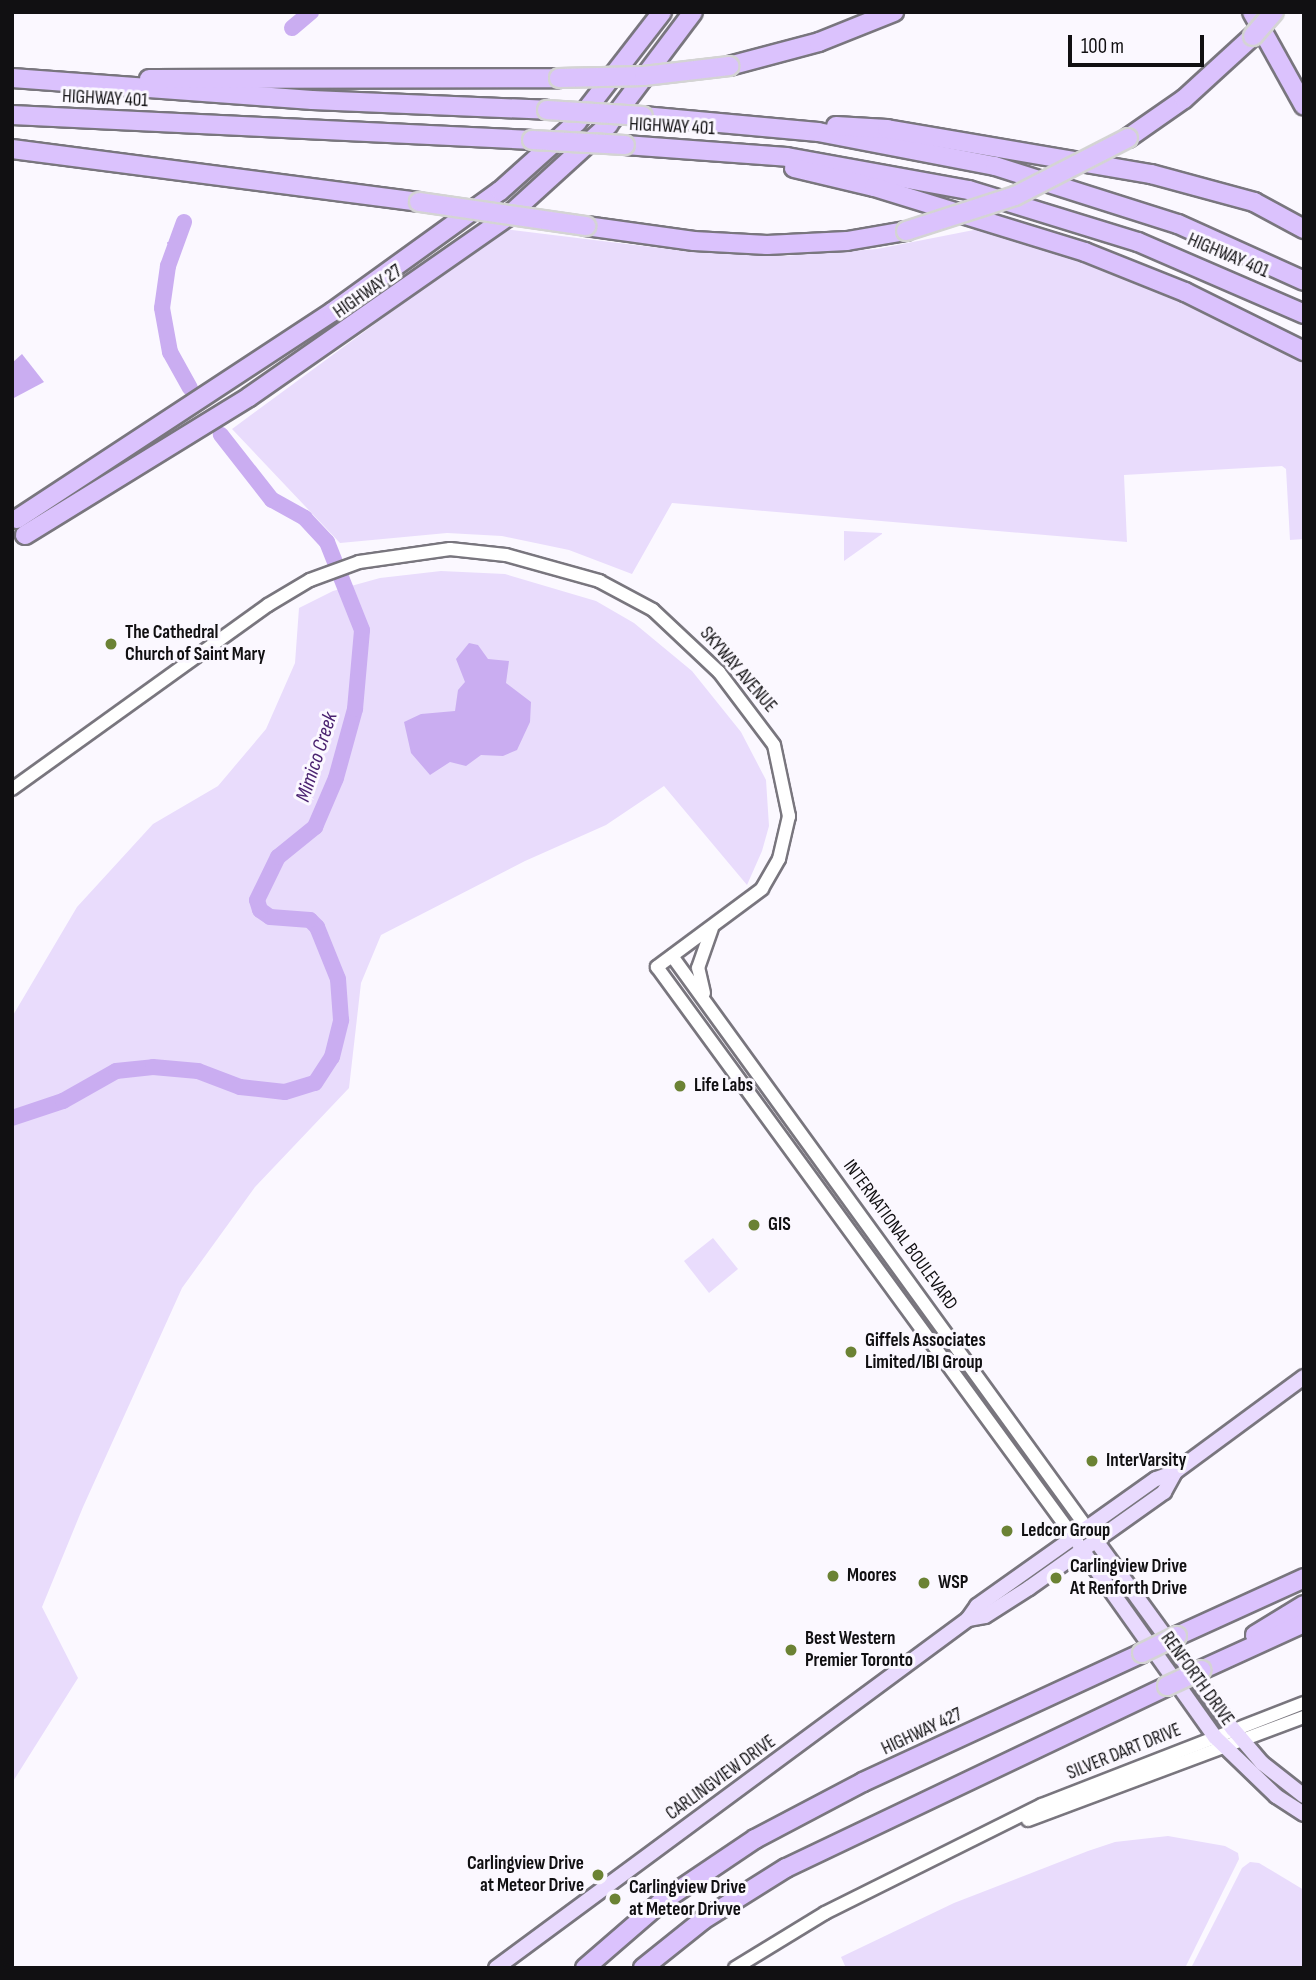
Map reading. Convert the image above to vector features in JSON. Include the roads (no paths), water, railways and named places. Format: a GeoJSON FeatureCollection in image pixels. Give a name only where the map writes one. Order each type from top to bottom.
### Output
{"type":"FeatureCollection","features":[{"type":"Feature","properties":{"kind":"highway","name":"HIGHWAY 27"},"geometry":{"type":"LineString","coordinates":[[17,530],[332,312],[510,183],[576,122],[662,12]]}},
{"type":"Feature","properties":{"kind":"highway","name":"HIGHWAY 27"},"geometry":{"type":"LineString","coordinates":[[17,530],[271,383],[515,210],[608,125],[693,12]]}},
{"type":"Feature","properties":{"kind":"highway"},"geometry":{"type":"LineString","coordinates":[[68,81],[653,75],[729,66],[819,42],[894,12]]}},
{"type":"Feature","properties":{"kind":"highway"},"geometry":{"type":"LineString","coordinates":[[1252,12],[1304,106]]}},
{"type":"Feature","properties":{"kind":"highway"},"geometry":{"type":"LineString","coordinates":[[12,149],[586,226],[741,244],[847,241],[906,231],[1015,196],[1128,138],[1184,99],[1253,36],[1274,12]]}},
{"type":"Feature","properties":{"kind":"highway","name":"HIGHWAY 401"},"geometry":{"type":"LineString","coordinates":[[12,78],[247,96],[547,110],[777,126],[944,154],[1046,180],[1178,225],[1304,281]]}},
{"type":"Feature","properties":{"kind":"highway","name":"HIGHWAY 401"},"geometry":{"type":"LineString","coordinates":[[12,115],[733,151],[883,172],[1017,203],[1167,252],[1304,314]]}},
{"type":"Feature","properties":{"kind":"highway"},"geometry":{"type":"LineString","coordinates":[[777,126],[887,129],[1151,174],[1254,202],[1304,229]]}},
{"type":"Feature","properties":{"kind":"highway"},"geometry":{"type":"LineString","coordinates":[[733,151],[874,187],[1085,252],[1195,297],[1304,351]]}},
{"type":"Feature","properties":{"kind":"highway"},"geometry":{"type":"LineString","coordinates":[[1210,1621],[1304,1565]]}},
{"type":"Feature","properties":{"kind":"highway","name":"HIGHWAY 427"},"geometry":{"type":"LineString","coordinates":[[585,1968],[660,1903],[755,1839],[863,1782],[1304,1578]]}},
{"type":"Feature","properties":{"kind":"highway"},"geometry":{"type":"LineString","coordinates":[[1206,1667],[1304,1605]]}},
{"type":"Feature","properties":{"kind":"highway"},"geometry":{"type":"LineString","coordinates":[[643,1968],[703,1920],[786,1868],[1167,1685],[1304,1623]]}},
{"type":"Feature","properties":{"kind":"main road","name":"CARLINGVIEW DRIVE"},"geometry":{"type":"LineString","coordinates":[[496,1968],[968,1619],[985,1616],[1077,1542],[1164,1492],[1175,1472],[1304,1377]]}},
{"type":"Feature","properties":{"kind":"main road","name":"RENFORTH DRIVE"},"geometry":{"type":"LineString","coordinates":[[1090,1533],[1244,1742],[1262,1763],[1304,1796]]}},
{"type":"Feature","properties":{"kind":"main road","name":"RENFORTH DRIVE"},"geometry":{"type":"LineString","coordinates":[[1077,1542],[1219,1742],[1276,1796],[1304,1814]]}},
{"type":"Feature","properties":{"kind":"street","name":"SKYWAY AVENUE"},"geometry":{"type":"LineString","coordinates":[[12,789],[184,662],[310,580],[359,562],[450,549],[541,562],[599,581],[653,610],[702,654],[774,745],[788,804],[784,839],[772,876],[720,920],[657,967]]}},
{"type":"Feature","properties":{"kind":"street"},"geometry":{"type":"LineString","coordinates":[[707,1000],[698,968],[708,933],[720,920]]}},
{"type":"Feature","properties":{"kind":"street","name":"INTERNATIONAL BOULEVARD"},"geometry":{"type":"LineString","coordinates":[[672,956],[707,1000],[1090,1533]]}},
{"type":"Feature","properties":{"kind":"street","name":"INTERNATIONAL BOULEVARD"},"geometry":{"type":"LineString","coordinates":[[657,967],[1077,1542]]}},
{"type":"Feature","properties":{"kind":"street","name":"SILVER DART DRIVE"},"geometry":{"type":"LineString","coordinates":[[735,1968],[825,1913],[1001,1829],[1219,1742],[1234,1729],[1304,1703]]}},
{"type":"Feature","properties":{"kind":"street","name":"SILVER DART DRIVE"},"geometry":{"type":"LineString","coordinates":[[1219,1742],[1244,1742],[1304,1717]]}},
{"type":"Feature","properties":{"kind":"waterway","name":"Mimico Creek"},"geometry":{"type":"LineString","coordinates":[[292,28],[311,12]]}},
{"type":"Feature","properties":{"kind":"waterway","name":"Mimico Creek"},"geometry":{"type":"LineString","coordinates":[[184,222],[168,266],[162,308],[170,352],[190,388]]}},
{"type":"Feature","properties":{"kind":"waterway","name":"Mimico Creek"},"geometry":{"type":"LineString","coordinates":[[168,243],[177,243]]}},
{"type":"Feature","properties":{"kind":"waterway","name":"Mimico Creek"},"geometry":{"type":"LineString","coordinates":[[12,1118],[63,1101],[116,1071],[153,1067],[198,1071],[240,1087],[285,1092],[315,1083],[332,1057],[341,1020],[338,979],[317,927],[310,920],[270,917],[260,910],[257,900],[278,857],[315,827],[336,778],[355,709],[362,630],[327,542],[305,518],[272,500],[221,435]]}},
{"type":"Feature","properties":{"kind":"place","name":"The Cathedral Church of Saint Mary"},"geometry":{"type":"Point","coordinates":[111,644]}},
{"type":"Feature","properties":{"kind":"place","name":"Life Labs"},"geometry":{"type":"Point","coordinates":[680,1086]}},
{"type":"Feature","properties":{"kind":"place","name":"GIS"},"geometry":{"type":"Point","coordinates":[754,1225]}},
{"type":"Feature","properties":{"kind":"place","name":"Giffels Associates Limited/IBI Group"},"geometry":{"type":"Point","coordinates":[851,1352]}},
{"type":"Feature","properties":{"kind":"place","name":"InterVarsity"},"geometry":{"type":"Point","coordinates":[1092,1461]}},
{"type":"Feature","properties":{"kind":"place","name":"Ledcor Group"},"geometry":{"type":"Point","coordinates":[1007,1531]}},
{"type":"Feature","properties":{"kind":"place","name":"Moores"},"geometry":{"type":"Point","coordinates":[833,1576]}},
{"type":"Feature","properties":{"kind":"place","name":"Carlingview Drive At Renforth Drive"},"geometry":{"type":"Point","coordinates":[1056,1578]}},
{"type":"Feature","properties":{"kind":"place","name":"WSP"},"geometry":{"type":"Point","coordinates":[924,1583]}},
{"type":"Feature","properties":{"kind":"place","name":"Best Western Premier Toronto"},"geometry":{"type":"Point","coordinates":[791,1650]}},
{"type":"Feature","properties":{"kind":"place","name":"Carlingview Drive at Meteor Drive"},"geometry":{"type":"Point","coordinates":[598,1875]}},
{"type":"Feature","properties":{"kind":"place","name":"Carlingview Drive at Meteor Drivve"},"geometry":{"type":"Point","coordinates":[615,1899]}}]}
